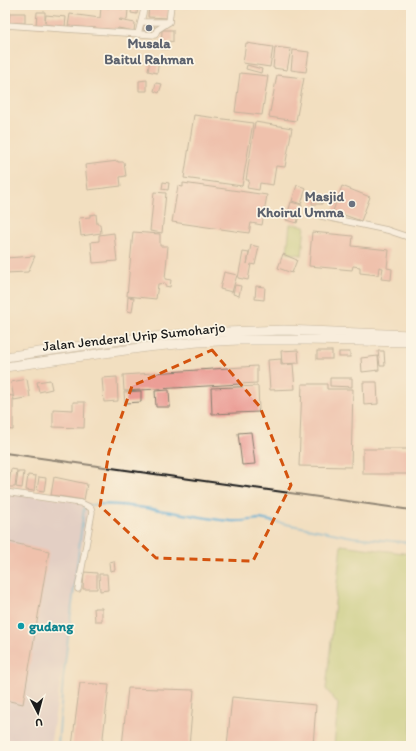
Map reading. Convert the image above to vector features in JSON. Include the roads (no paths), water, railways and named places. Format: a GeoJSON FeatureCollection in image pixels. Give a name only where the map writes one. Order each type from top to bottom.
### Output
{"type":"FeatureCollection","features":[{"type":"Feature","properties":{"kind":"highway","name":"Jalan Jenderal Urip Sumoharjo"},"geometry":{"type":"LineString","coordinates":[[5,357],[121,340],[195,333],[284,330],[411,334]]}},
{"type":"Feature","properties":{"kind":"highway","name":"Jalan Jenderal Urip Sumoharjo"},"geometry":{"type":"LineString","coordinates":[[5,367],[147,347],[198,342],[239,340],[306,340],[411,342]]}},
{"type":"Feature","properties":{"kind":"street"},"geometry":{"type":"LineString","coordinates":[[138,34],[145,5]]}},
{"type":"Feature","properties":{"kind":"street"},"geometry":{"type":"LineString","coordinates":[[5,25],[155,35],[157,30],[169,22],[172,5]]}},
{"type":"Feature","properties":{"kind":"street"},"geometry":{"type":"LineString","coordinates":[[142,22],[169,22]]}},
{"type":"Feature","properties":{"kind":"street"},"geometry":{"type":"LineString","coordinates":[[321,216],[388,230],[411,238]]}},
{"type":"Feature","properties":{"kind":"street"},"geometry":{"type":"LineString","coordinates":[[5,492],[84,504],[91,508],[92,512],[78,589]]}},
{"type":"Feature","properties":{"kind":"waterway"},"geometry":{"type":"LineString","coordinates":[[58,746],[63,679],[84,507],[97,504],[120,505],[230,521],[260,519],[353,537],[411,543]]}},
{"type":"Feature","properties":{"kind":"railway"},"geometry":{"type":"LineString","coordinates":[[5,453],[411,510]]}},
{"type":"Feature","properties":{"kind":"place","name":"Musala Baitul Rahman"},"geometry":{"type":"Point","coordinates":[149,28]}},
{"type":"Feature","properties":{"kind":"place","name":"Masjid Khoirul Umma"},"geometry":{"type":"Point","coordinates":[352,204]}},
{"type":"Feature","properties":{"kind":"place","name":"gudang"},"geometry":{"type":"Point","coordinates":[21,626]}}]}
